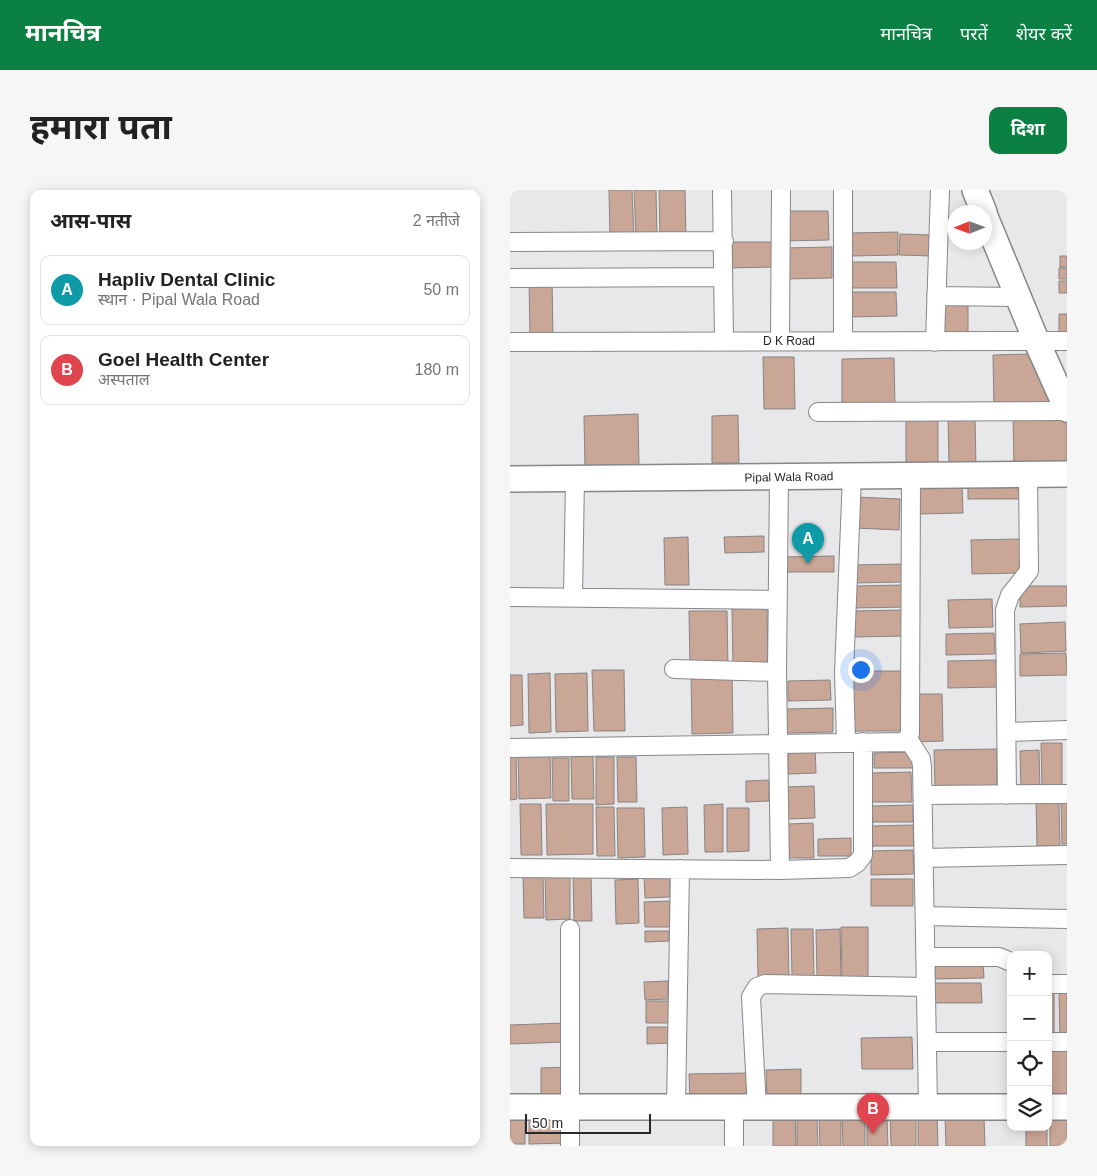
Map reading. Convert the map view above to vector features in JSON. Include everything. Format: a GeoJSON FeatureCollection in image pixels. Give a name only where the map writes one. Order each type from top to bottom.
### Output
{"type":"FeatureCollection","features":[{"type":"Feature","properties":{"kind":"street"},"geometry":{"type":"LineString","coordinates":[[722,190],[724,341]]}},
{"type":"Feature","properties":{"kind":"street"},"geometry":{"type":"LineString","coordinates":[[780,341],[781,190]]}},
{"type":"Feature","properties":{"kind":"street"},"geometry":{"type":"LineString","coordinates":[[843,190],[843,340]]}},
{"type":"Feature","properties":{"kind":"street"},"geometry":{"type":"LineString","coordinates":[[935,342],[940,190]]}},
{"type":"Feature","properties":{"kind":"street"},"geometry":{"type":"LineString","coordinates":[[975,190],[981,205]]}},
{"type":"Feature","properties":{"kind":"street"},"geometry":{"type":"LineString","coordinates":[[818,412],[1067,410],[992,233]]}},
{"type":"Feature","properties":{"kind":"street"},"geometry":{"type":"LineString","coordinates":[[510,242],[724,241]]}},
{"type":"Feature","properties":{"kind":"street"},"geometry":{"type":"LineString","coordinates":[[510,278],[723,277]]}},
{"type":"Feature","properties":{"kind":"street"},"geometry":{"type":"LineString","coordinates":[[936,296],[1018,297]]}},
{"type":"Feature","properties":{"kind":"street","name":"D K Road"},"geometry":{"type":"LineString","coordinates":[[510,342],[1067,341]]}},
{"type":"Feature","properties":{"kind":"street","name":"Pipal Wala Road"},"geometry":{"type":"LineString","coordinates":[[510,479],[1067,474]]}},
{"type":"Feature","properties":{"kind":"street"},"geometry":{"type":"LineString","coordinates":[[1007,795],[1005,610],[1010,595],[1029,571],[1028,475]]}},
{"type":"Feature","properties":{"kind":"street"},"geometry":{"type":"LineString","coordinates":[[510,868],[780,870],[841,869],[858,863],[863,855],[855,742],[844,673],[852,476]]}},
{"type":"Feature","properties":{"kind":"street"},"geometry":{"type":"LineString","coordinates":[[510,748],[855,742],[902,743],[908,739],[910,733],[910,476]]}},
{"type":"Feature","properties":{"kind":"street"},"geometry":{"type":"LineString","coordinates":[[779,477],[777,672],[780,870]]}},
{"type":"Feature","properties":{"kind":"street"},"geometry":{"type":"LineString","coordinates":[[573,597],[575,478]]}},
{"type":"Feature","properties":{"kind":"street"},"geometry":{"type":"LineString","coordinates":[[510,597],[778,600]]}},
{"type":"Feature","properties":{"kind":"street"},"geometry":{"type":"LineString","coordinates":[[674,669],[777,672]]}},
{"type":"Feature","properties":{"kind":"street"},"geometry":{"type":"LineString","coordinates":[[1007,732],[1067,730]]}},
{"type":"Feature","properties":{"kind":"street"},"geometry":{"type":"LineString","coordinates":[[908,739],[921,759],[923,795],[928,1107]]}},
{"type":"Feature","properties":{"kind":"street"},"geometry":{"type":"LineString","coordinates":[[923,795],[1067,794]]}},
{"type":"Feature","properties":{"kind":"street"},"geometry":{"type":"LineString","coordinates":[[924,858],[1067,854]]}},
{"type":"Feature","properties":{"kind":"street"},"geometry":{"type":"LineString","coordinates":[[676,1108],[680,869]]}},
{"type":"Feature","properties":{"kind":"street"},"geometry":{"type":"LineString","coordinates":[[925,916],[1067,919]]}},
{"type":"Feature","properties":{"kind":"street"},"geometry":{"type":"LineString","coordinates":[[570,929],[570,1146]]}},
{"type":"Feature","properties":{"kind":"street"},"geometry":{"type":"LineString","coordinates":[[925,957],[999,957],[1007,960]]}},
{"type":"Feature","properties":{"kind":"street"},"geometry":{"type":"LineString","coordinates":[[734,1146],[745,1108],[751,997],[757,987],[765,984],[926,987]]}},
{"type":"Feature","properties":{"kind":"street"},"geometry":{"type":"LineString","coordinates":[[1052,984],[1067,984]]}},
{"type":"Feature","properties":{"kind":"street"},"geometry":{"type":"LineString","coordinates":[[927,1042],[1007,1042]]}},
{"type":"Feature","properties":{"kind":"street"},"geometry":{"type":"LineString","coordinates":[[1052,1042],[1067,1042]]}},
{"type":"Feature","properties":{"kind":"street"},"geometry":{"type":"LineString","coordinates":[[510,1107],[1007,1107]]}},
{"type":"Feature","properties":{"kind":"street"},"geometry":{"type":"LineString","coordinates":[[1052,1107],[1067,1107]]}},
{"type":"Feature","properties":{"kind":"building"},"geometry":{"type":"Polygon","coordinates":[[[609,190],[632,190],[634,237],[610,238],[609,190]]]}},
{"type":"Feature","properties":{"kind":"building"},"geometry":{"type":"Polygon","coordinates":[[[634,190],[656,190],[657,238],[636,238],[634,190]]]}},
{"type":"Feature","properties":{"kind":"building"},"geometry":{"type":"Polygon","coordinates":[[[659,190],[685,190],[686,238],[660,239],[659,190]]]}},
{"type":"Feature","properties":{"kind":"building"},"geometry":{"type":"Polygon","coordinates":[[[783,211],[828,211],[829,240],[784,241],[783,211]]]}},
{"type":"Feature","properties":{"kind":"building"},"geometry":{"type":"Polygon","coordinates":[[[898,232],[898,255],[851,256],[850,233],[898,232]]]}},
{"type":"Feature","properties":{"kind":"building"},"geometry":{"type":"Polygon","coordinates":[[[900,234],[932,235],[931,256],[899,255],[900,234]]]}},
{"type":"Feature","properties":{"kind":"building"},"geometry":{"type":"Polygon","coordinates":[[[727,242],[775,242],[775,267],[727,268],[727,242]]]}},
{"type":"Feature","properties":{"kind":"building"},"geometry":{"type":"Polygon","coordinates":[[[832,247],[832,278],[784,279],[783,248],[832,247]]]}},
{"type":"Feature","properties":{"kind":"building"},"geometry":{"type":"Polygon","coordinates":[[[1060,256],[1067,256],[1067,267],[1060,267],[1060,256]]]}},
{"type":"Feature","properties":{"kind":"building"},"geometry":{"type":"Polygon","coordinates":[[[851,262],[896,262],[897,288],[851,288],[851,262]]]}},
{"type":"Feature","properties":{"kind":"building"},"geometry":{"type":"Polygon","coordinates":[[[1059,268],[1067,268],[1067,279],[1059,279],[1059,268]]]}},
{"type":"Feature","properties":{"kind":"building"},"geometry":{"type":"Polygon","coordinates":[[[552,278],[553,338],[530,338],[529,279],[552,278]]]}},
{"type":"Feature","properties":{"kind":"building"},"geometry":{"type":"Polygon","coordinates":[[[1059,281],[1067,281],[1067,293],[1059,293],[1059,281]]]}},
{"type":"Feature","properties":{"kind":"building"},"geometry":{"type":"Polygon","coordinates":[[[851,292],[896,292],[897,316],[851,317],[851,292]]]}},
{"type":"Feature","properties":{"kind":"building"},"geometry":{"type":"Polygon","coordinates":[[[936,301],[968,301],[968,338],[937,338],[936,301]]]}},
{"type":"Feature","properties":{"kind":"building"},"geometry":{"type":"Polygon","coordinates":[[[1059,314],[1067,314],[1067,337],[1059,337],[1059,314]]]}},
{"type":"Feature","properties":{"kind":"building"},"geometry":{"type":"Polygon","coordinates":[[[1032,354],[1059,405],[994,408],[993,355],[1032,354]]]}},
{"type":"Feature","properties":{"kind":"building"},"geometry":{"type":"Polygon","coordinates":[[[763,357],[794,357],[795,409],[764,409],[763,357]]]}},
{"type":"Feature","properties":{"kind":"building"},"geometry":{"type":"Polygon","coordinates":[[[894,358],[895,408],[842,408],[842,359],[894,358]]]}},
{"type":"Feature","properties":{"kind":"building"},"geometry":{"type":"Polygon","coordinates":[[[638,414],[639,467],[585,468],[584,416],[638,414]]]}},
{"type":"Feature","properties":{"kind":"building"},"geometry":{"type":"Polygon","coordinates":[[[738,415],[739,463],[712,463],[712,416],[738,415]]]}},
{"type":"Feature","properties":{"kind":"building"},"geometry":{"type":"Polygon","coordinates":[[[938,415],[938,470],[906,470],[906,416],[938,415]]]}},
{"type":"Feature","properties":{"kind":"building"},"geometry":{"type":"Polygon","coordinates":[[[1013,416],[1067,419],[1067,466],[1014,467],[1013,416]]]}},
{"type":"Feature","properties":{"kind":"building"},"geometry":{"type":"Polygon","coordinates":[[[948,418],[975,418],[976,465],[949,465],[948,418]]]}},
{"type":"Feature","properties":{"kind":"building"},"geometry":{"type":"Polygon","coordinates":[[[962,485],[963,513],[917,514],[916,486],[962,485]]]}},
{"type":"Feature","properties":{"kind":"building"},"geometry":{"type":"Polygon","coordinates":[[[1018,485],[1019,499],[968,499],[968,486],[1018,485]]]}},
{"type":"Feature","properties":{"kind":"building"},"geometry":{"type":"Polygon","coordinates":[[[856,497],[900,499],[899,530],[854,528],[856,497]]]}},
{"type":"Feature","properties":{"kind":"building"},"geometry":{"type":"Polygon","coordinates":[[[764,536],[764,552],[725,553],[724,537],[764,536]]]}},
{"type":"Feature","properties":{"kind":"building"},"geometry":{"type":"Polygon","coordinates":[[[688,537],[689,585],[665,585],[664,538],[688,537]]]}},
{"type":"Feature","properties":{"kind":"building"},"geometry":{"type":"Polygon","coordinates":[[[1020,539],[1020,573],[972,574],[971,540],[1020,539]]]}},
{"type":"Feature","properties":{"kind":"building"},"geometry":{"type":"Polygon","coordinates":[[[834,556],[834,572],[783,572],[782,557],[834,556]]]}},
{"type":"Feature","properties":{"kind":"building"},"geometry":{"type":"Polygon","coordinates":[[[904,564],[904,582],[853,583],[853,565],[904,564]]]}},
{"type":"Feature","properties":{"kind":"building"},"geometry":{"type":"Polygon","coordinates":[[[905,585],[906,607],[854,608],[854,586],[905,585]]]}},
{"type":"Feature","properties":{"kind":"building"},"geometry":{"type":"Polygon","coordinates":[[[1020,586],[1067,586],[1067,606],[1020,607],[1020,586]]]}},
{"type":"Feature","properties":{"kind":"building"},"geometry":{"type":"Polygon","coordinates":[[[992,599],[993,627],[949,628],[948,600],[992,599]]]}},
{"type":"Feature","properties":{"kind":"building"},"geometry":{"type":"Polygon","coordinates":[[[767,608],[768,668],[733,668],[732,609],[767,608]]]}},
{"type":"Feature","properties":{"kind":"building"},"geometry":{"type":"Polygon","coordinates":[[[904,610],[904,636],[853,637],[852,611],[904,610]]]}},
{"type":"Feature","properties":{"kind":"building"},"geometry":{"type":"Polygon","coordinates":[[[689,611],[727,611],[728,667],[690,668],[689,611]]]}},
{"type":"Feature","properties":{"kind":"building"},"geometry":{"type":"Polygon","coordinates":[[[1065,622],[1066,651],[1021,653],[1020,624],[1065,622]]]}},
{"type":"Feature","properties":{"kind":"building"},"geometry":{"type":"Polygon","coordinates":[[[994,633],[995,654],[946,655],[946,634],[994,633]]]}},
{"type":"Feature","properties":{"kind":"building"},"geometry":{"type":"Polygon","coordinates":[[[1066,653],[1067,675],[1020,676],[1020,654],[1066,653]]]}},
{"type":"Feature","properties":{"kind":"building"},"geometry":{"type":"Polygon","coordinates":[[[996,660],[997,687],[948,688],[948,661],[996,660]]]}},
{"type":"Feature","properties":{"kind":"building"},"geometry":{"type":"Polygon","coordinates":[[[592,670],[624,670],[625,731],[594,731],[592,670]]]}},
{"type":"Feature","properties":{"kind":"building"},"geometry":{"type":"Polygon","coordinates":[[[852,671],[906,671],[906,731],[852,731],[852,671]]]}},
{"type":"Feature","properties":{"kind":"building"},"geometry":{"type":"Polygon","coordinates":[[[732,672],[733,733],[692,734],[691,673],[732,672]]]}},
{"type":"Feature","properties":{"kind":"building"},"geometry":{"type":"Polygon","coordinates":[[[550,673],[551,732],[529,733],[528,674],[550,673]]]}},
{"type":"Feature","properties":{"kind":"building"},"geometry":{"type":"Polygon","coordinates":[[[587,673],[588,731],[556,732],[555,674],[587,673]]]}},
{"type":"Feature","properties":{"kind":"building"},"geometry":{"type":"Polygon","coordinates":[[[510,675],[522,675],[523,725],[510,726],[510,675]]]}},
{"type":"Feature","properties":{"kind":"building"},"geometry":{"type":"Polygon","coordinates":[[[830,680],[831,700],[788,701],[788,681],[830,680]]]}},
{"type":"Feature","properties":{"kind":"building"},"geometry":{"type":"Polygon","coordinates":[[[913,694],[942,694],[943,741],[914,742],[913,694]]]}},
{"type":"Feature","properties":{"kind":"building"},"geometry":{"type":"Polygon","coordinates":[[[833,708],[833,732],[787,733],[786,709],[833,708]]]}},
{"type":"Feature","properties":{"kind":"building"},"geometry":{"type":"Polygon","coordinates":[[[1041,743],[1062,743],[1062,786],[1042,786],[1041,743]]]}},
{"type":"Feature","properties":{"kind":"building"},"geometry":{"type":"Polygon","coordinates":[[[788,744],[815,744],[816,773],[788,774],[788,744]]]}},
{"type":"Feature","properties":{"kind":"building"},"geometry":{"type":"Polygon","coordinates":[[[997,749],[997,788],[935,789],[934,750],[997,749]]]}},
{"type":"Feature","properties":{"kind":"building"},"geometry":{"type":"Polygon","coordinates":[[[1039,750],[1040,790],[1021,790],[1020,751],[1039,750]]]}},
{"type":"Feature","properties":{"kind":"building"},"geometry":{"type":"Polygon","coordinates":[[[914,752],[914,768],[874,768],[874,753],[914,752]]]}},
{"type":"Feature","properties":{"kind":"building"},"geometry":{"type":"Polygon","coordinates":[[[518,754],[550,754],[551,798],[519,799],[518,754]]]}},
{"type":"Feature","properties":{"kind":"building"},"geometry":{"type":"Polygon","coordinates":[[[510,755],[516,755],[517,799],[510,800],[510,755]]]}},
{"type":"Feature","properties":{"kind":"building"},"geometry":{"type":"Polygon","coordinates":[[[593,756],[594,799],[572,799],[571,757],[593,756]]]}},
{"type":"Feature","properties":{"kind":"building"},"geometry":{"type":"Polygon","coordinates":[[[596,757],[614,757],[614,804],[596,805],[596,757]]]}},
{"type":"Feature","properties":{"kind":"building"},"geometry":{"type":"Polygon","coordinates":[[[617,757],[636,757],[637,802],[618,802],[617,757]]]}},
{"type":"Feature","properties":{"kind":"building"},"geometry":{"type":"Polygon","coordinates":[[[552,758],[569,758],[569,801],[553,801],[552,758]]]}},
{"type":"Feature","properties":{"kind":"building"},"geometry":{"type":"Polygon","coordinates":[[[911,772],[912,802],[872,802],[872,773],[911,772]]]}},
{"type":"Feature","properties":{"kind":"building"},"geometry":{"type":"Polygon","coordinates":[[[769,780],[769,801],[746,802],[746,781],[769,780]]]}},
{"type":"Feature","properties":{"kind":"building"},"geometry":{"type":"Polygon","coordinates":[[[814,786],[815,818],[787,819],[787,787],[814,786]]]}},
{"type":"Feature","properties":{"kind":"building"},"geometry":{"type":"Polygon","coordinates":[[[1061,799],[1067,799],[1067,844],[1062,844],[1061,799]]]}},
{"type":"Feature","properties":{"kind":"building"},"geometry":{"type":"Polygon","coordinates":[[[1036,800],[1059,800],[1060,846],[1037,846],[1036,800]]]}},
{"type":"Feature","properties":{"kind":"building"},"geometry":{"type":"Polygon","coordinates":[[[520,804],[541,804],[542,855],[521,855],[520,804]]]}},
{"type":"Feature","properties":{"kind":"building"},"geometry":{"type":"Polygon","coordinates":[[[546,804],[593,804],[593,854],[547,855],[546,804]]]}},
{"type":"Feature","properties":{"kind":"building"},"geometry":{"type":"Polygon","coordinates":[[[723,804],[723,852],[705,852],[704,805],[723,804]]]}},
{"type":"Feature","properties":{"kind":"building"},"geometry":{"type":"Polygon","coordinates":[[[913,805],[913,822],[873,822],[872,806],[913,805]]]}},
{"type":"Feature","properties":{"kind":"building"},"geometry":{"type":"Polygon","coordinates":[[[596,807],[614,807],[615,856],[597,856],[596,807]]]}},
{"type":"Feature","properties":{"kind":"building"},"geometry":{"type":"Polygon","coordinates":[[[687,807],[688,854],[663,855],[662,808],[687,807]]]}},
{"type":"Feature","properties":{"kind":"building"},"geometry":{"type":"Polygon","coordinates":[[[617,808],[644,808],[645,857],[618,858],[617,808]]]}},
{"type":"Feature","properties":{"kind":"building"},"geometry":{"type":"Polygon","coordinates":[[[727,808],[749,808],[749,851],[727,852],[727,808]]]}},
{"type":"Feature","properties":{"kind":"building"},"geometry":{"type":"Polygon","coordinates":[[[813,823],[814,858],[789,858],[788,824],[813,823]]]}},
{"type":"Feature","properties":{"kind":"building"},"geometry":{"type":"Polygon","coordinates":[[[913,825],[914,846],[873,846],[872,826],[913,825]]]}},
{"type":"Feature","properties":{"kind":"building"},"geometry":{"type":"Polygon","coordinates":[[[851,838],[851,856],[818,856],[818,839],[851,838]]]}},
{"type":"Feature","properties":{"kind":"building"},"geometry":{"type":"Polygon","coordinates":[[[913,850],[914,874],[871,875],[871,851],[913,850]]]}},
{"type":"Feature","properties":{"kind":"building"},"geometry":{"type":"Polygon","coordinates":[[[570,873],[570,919],[546,920],[545,874],[570,873]]]}},
{"type":"Feature","properties":{"kind":"building"},"geometry":{"type":"Polygon","coordinates":[[[573,874],[591,874],[592,921],[574,921],[573,874]]]}},
{"type":"Feature","properties":{"kind":"building"},"geometry":{"type":"Polygon","coordinates":[[[523,875],[543,875],[544,918],[524,918],[523,875]]]}},
{"type":"Feature","properties":{"kind":"building"},"geometry":{"type":"Polygon","coordinates":[[[644,876],[670,876],[670,897],[645,898],[644,876]]]}},
{"type":"Feature","properties":{"kind":"building"},"geometry":{"type":"Polygon","coordinates":[[[638,879],[639,923],[616,924],[615,880],[638,879]]]}},
{"type":"Feature","properties":{"kind":"building"},"geometry":{"type":"Polygon","coordinates":[[[871,879],[913,879],[913,906],[871,906],[871,879]]]}},
{"type":"Feature","properties":{"kind":"building"},"geometry":{"type":"Polygon","coordinates":[[[670,901],[670,927],[645,927],[644,902],[670,901]]]}},
{"type":"Feature","properties":{"kind":"building"},"geometry":{"type":"Polygon","coordinates":[[[841,927],[868,927],[868,977],[842,977],[841,927]]]}},
{"type":"Feature","properties":{"kind":"building"},"geometry":{"type":"Polygon","coordinates":[[[788,928],[789,978],[758,978],[757,929],[788,928]]]}},
{"type":"Feature","properties":{"kind":"building"},"geometry":{"type":"Polygon","coordinates":[[[791,929],[813,929],[814,976],[792,977],[791,929]]]}},
{"type":"Feature","properties":{"kind":"building"},"geometry":{"type":"Polygon","coordinates":[[[840,929],[841,978],[817,978],[816,930],[840,929]]]}},
{"type":"Feature","properties":{"kind":"building"},"geometry":{"type":"Polygon","coordinates":[[[645,931],[669,931],[669,941],[645,942],[645,931]]]}},
{"type":"Feature","properties":{"kind":"building"},"geometry":{"type":"Polygon","coordinates":[[[983,960],[984,978],[935,979],[934,961],[983,960]]]}},
{"type":"Feature","properties":{"kind":"building"},"geometry":{"type":"Polygon","coordinates":[[[668,981],[668,999],[645,1000],[644,982],[668,981]]]}},
{"type":"Feature","properties":{"kind":"building"},"geometry":{"type":"Polygon","coordinates":[[[933,983],[981,983],[982,1003],[934,1003],[933,983]]]}},
{"type":"Feature","properties":{"kind":"building"},"geometry":{"type":"Polygon","coordinates":[[[1052,993],[1054,993],[1054,1040],[1052,1040],[1052,993]]]}},
{"type":"Feature","properties":{"kind":"building"},"geometry":{"type":"Polygon","coordinates":[[[1059,993],[1067,993],[1067,1036],[1060,1036],[1059,993]]]}},
{"type":"Feature","properties":{"kind":"building"},"geometry":{"type":"Polygon","coordinates":[[[646,1001],[671,1001],[672,1023],[646,1023],[646,1001]]]}},
{"type":"Feature","properties":{"kind":"building"},"geometry":{"type":"Polygon","coordinates":[[[565,1023],[565,1042],[510,1044],[510,1025],[565,1023]]]}},
{"type":"Feature","properties":{"kind":"building"},"geometry":{"type":"Polygon","coordinates":[[[647,1027],[671,1027],[671,1043],[647,1044],[647,1027]]]}},
{"type":"Feature","properties":{"kind":"building"},"geometry":{"type":"Polygon","coordinates":[[[912,1037],[913,1069],[862,1069],[861,1038],[912,1037]]]}},
{"type":"Feature","properties":{"kind":"building"},"geometry":{"type":"Polygon","coordinates":[[[1052,1047],[1067,1047],[1067,1099],[1052,1099],[1052,1047]]]}},
{"type":"Feature","properties":{"kind":"building"},"geometry":{"type":"Polygon","coordinates":[[[568,1067],[568,1096],[541,1097],[541,1068],[568,1067]]]}},
{"type":"Feature","properties":{"kind":"building"},"geometry":{"type":"Polygon","coordinates":[[[801,1069],[801,1097],[767,1098],[766,1070],[801,1069]]]}},
{"type":"Feature","properties":{"kind":"building"},"geometry":{"type":"Polygon","coordinates":[[[747,1073],[748,1099],[690,1100],[689,1074],[747,1073]]]}},
{"type":"Feature","properties":{"kind":"building"},"geometry":{"type":"Polygon","coordinates":[[[890,1114],[916,1114],[916,1146],[891,1146],[890,1114]]]}},
{"type":"Feature","properties":{"kind":"building"},"geometry":{"type":"Polygon","coordinates":[[[918,1114],[937,1114],[938,1146],[918,1146],[918,1114]]]}},
{"type":"Feature","properties":{"kind":"building"},"geometry":{"type":"Polygon","coordinates":[[[1067,1114],[1067,1146],[1050,1146],[1052,1115],[1067,1114]]]}},
{"type":"Feature","properties":{"kind":"building"},"geometry":{"type":"Polygon","coordinates":[[[565,1116],[566,1143],[529,1144],[529,1117],[565,1116]]]}},
{"type":"Feature","properties":{"kind":"building"},"geometry":{"type":"Polygon","coordinates":[[[819,1116],[841,1116],[841,1146],[820,1146],[819,1116]]]}},
{"type":"Feature","properties":{"kind":"building"},"geometry":{"type":"Polygon","coordinates":[[[865,1116],[865,1146],[843,1146],[842,1117],[865,1116]]]}},
{"type":"Feature","properties":{"kind":"building"},"geometry":{"type":"Polygon","coordinates":[[[867,1116],[887,1116],[888,1146],[867,1146],[867,1116]]]}},
{"type":"Feature","properties":{"kind":"building"},"geometry":{"type":"Polygon","coordinates":[[[795,1117],[796,1146],[773,1146],[773,1118],[795,1117]]]}},
{"type":"Feature","properties":{"kind":"building"},"geometry":{"type":"Polygon","coordinates":[[[984,1117],[985,1146],[946,1146],[945,1118],[984,1117]]]}},
{"type":"Feature","properties":{"kind":"building"},"geometry":{"type":"Polygon","coordinates":[[[525,1118],[525,1144],[510,1144],[510,1119],[525,1118]]]}},
{"type":"Feature","properties":{"kind":"building"},"geometry":{"type":"Polygon","coordinates":[[[797,1118],[817,1118],[818,1146],[797,1146],[797,1118]]]}},
{"type":"Feature","properties":{"kind":"building"},"geometry":{"type":"Polygon","coordinates":[[[1026,1131],[1047,1131],[1047,1146],[1026,1146],[1026,1131]]]}},
{"type":"Feature","properties":{"kind":"place","name":"Hapliv Dental Clinic"},"geometry":{"type":"Point","coordinates":[808,564]}},
{"type":"Feature","properties":{"kind":"place","name":"Goel Health Center"},"geometry":{"type":"Point","coordinates":[873,1134]}}]}
